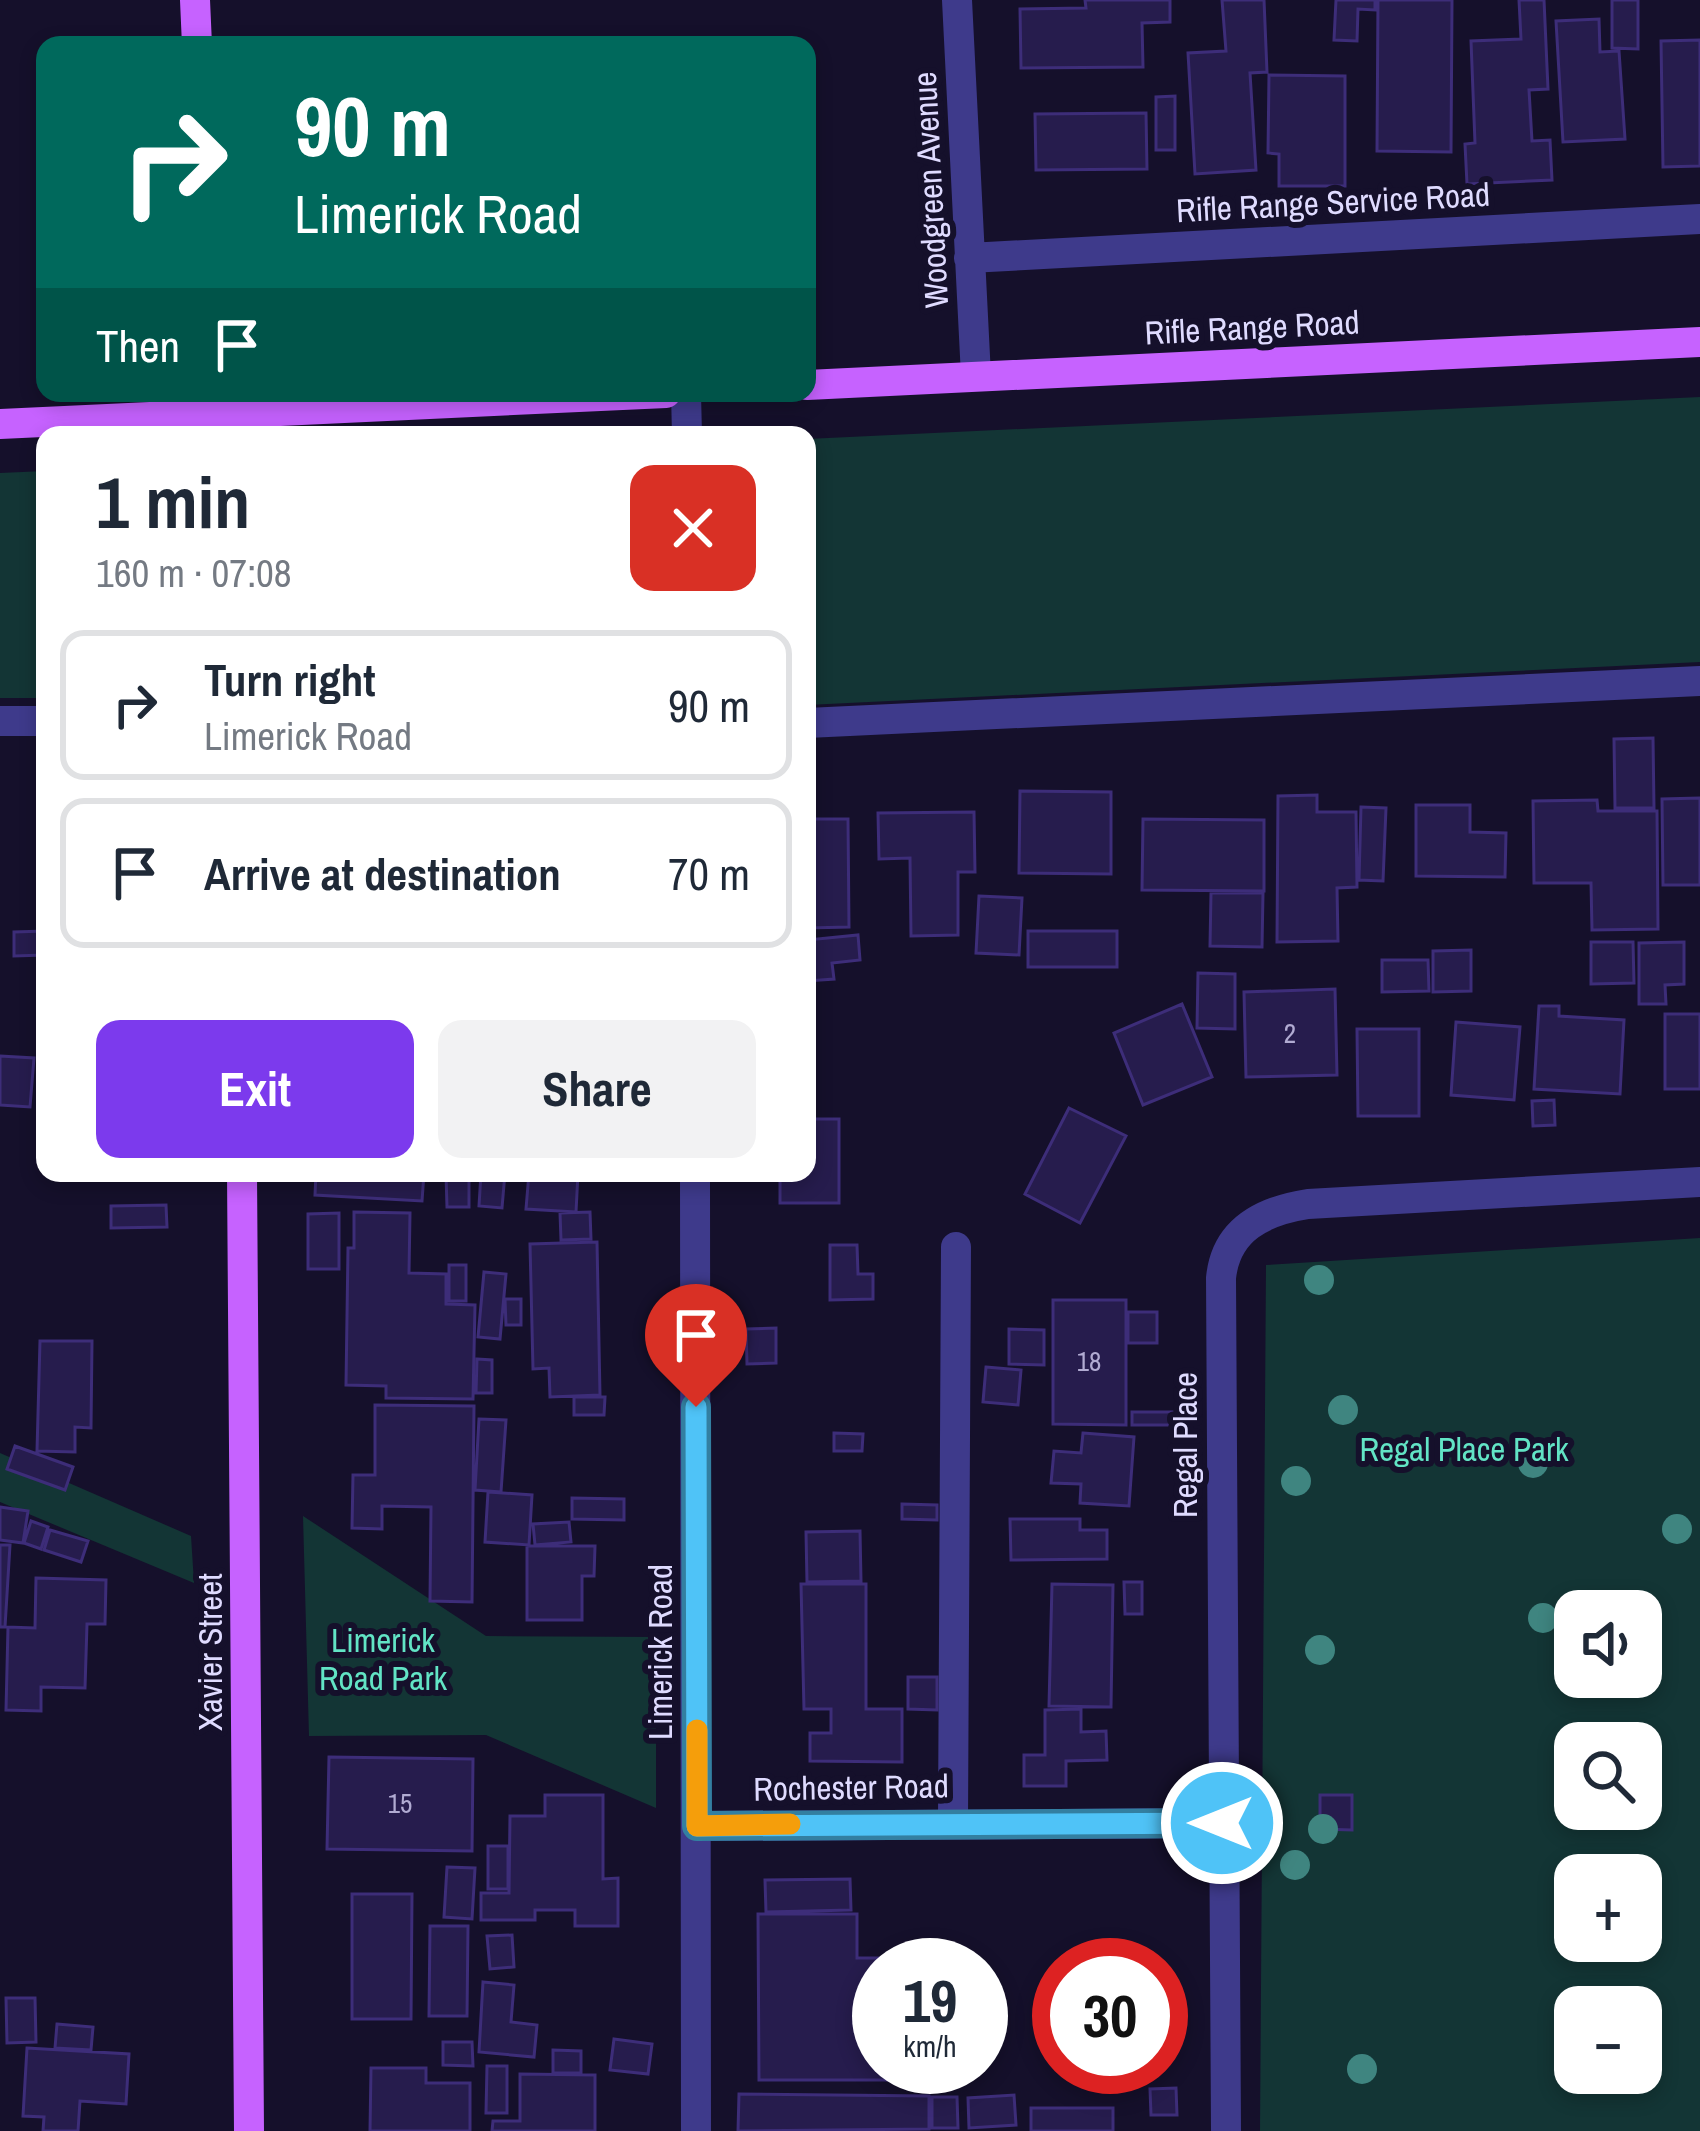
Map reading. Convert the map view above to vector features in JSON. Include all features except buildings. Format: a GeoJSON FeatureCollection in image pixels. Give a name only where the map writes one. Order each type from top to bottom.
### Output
{"type":"FeatureCollection","features":[{"type":"Feature","properties":{"kind":"main road"},"geometry":{"type":"LineString","coordinates":[[194,0],[196,36]]}},
{"type":"Feature","properties":{"kind":"main road","name":"Rifle Range Road"},"geometry":{"type":"LineString","coordinates":[[816,385],[1700,342]]}},
{"type":"Feature","properties":{"kind":"main road"},"geometry":{"type":"LineString","coordinates":[[0,424],[464,402]]}},
{"type":"Feature","properties":{"kind":"main road","name":"Xavier Street"},"geometry":{"type":"LineString","coordinates":[[242,1182],[249,2131]]}},
{"type":"Feature","properties":{"kind":"street","name":"Woodgreen Avenue"},"geometry":{"type":"LineString","coordinates":[[958,0],[976,376]]}},
{"type":"Feature","properties":{"kind":"street","name":"Rifle Range Service Road"},"geometry":{"type":"LineString","coordinates":[[969,258],[1700,219]]}},
{"type":"Feature","properties":{"kind":"street"},"geometry":{"type":"LineString","coordinates":[[816,722],[1700,681]]}},
{"type":"Feature","properties":{"kind":"street"},"geometry":{"type":"LineString","coordinates":[[0,721],[36,722]]}},
{"type":"Feature","properties":{"kind":"street","name":"Limerick Road"},"geometry":{"type":"LineString","coordinates":[[694,1182],[696,2131]]}},
{"type":"Feature","properties":{"kind":"street","name":"Regal Place"},"geometry":{"type":"LineString","coordinates":[[1226,2131],[1221,1278],[1229,1244],[1259,1217],[1308,1204],[1700,1182]]}},
{"type":"Feature","properties":{"kind":"street"},"geometry":{"type":"LineString","coordinates":[[953,1821],[956,1247]]}},
{"type":"Feature","properties":{"kind":"street","name":"Rochester Road"},"geometry":{"type":"LineString","coordinates":[[697,1826],[1222,1823]]}},
{"type":"Feature","properties":{"kind":"green space"},"geometry":{"type":"Polygon","coordinates":[[[1700,397],[1700,662],[816,705],[816,439],[1700,397]]]}},
{"type":"Feature","properties":{"kind":"green space"},"geometry":{"type":"Polygon","coordinates":[[[36,471],[36,698],[0,698],[0,473],[36,471]]]}},
{"type":"Feature","properties":{"kind":"green space","name":"Regal Place Park"},"geometry":{"type":"Polygon","coordinates":[[[1700,1238],[1700,2131],[1260,2131],[1266,1265],[1700,1238]]]}},
{"type":"Feature","properties":{"kind":"green space"},"geometry":{"type":"Polygon","coordinates":[[[0,1453],[191,1536],[194,1583],[0,1502],[0,1453]]]}},
{"type":"Feature","properties":{"kind":"green space","name":"Limerick Road Park"},"geometry":{"type":"Polygon","coordinates":[[[303,1516],[486,1636],[656,1637],[656,1808],[486,1735],[309,1736],[303,1516]]]}},
{"type":"Feature","properties":{"kind":"slow traffic"},"geometry":{"type":"LineString","coordinates":[[697,1730],[697,1826],[790,1824]]}},
{"type":"Feature","properties":{"kind":"route"},"geometry":{"type":"LineString","coordinates":[[696,1407],[697,1826],[1222,1823]]}}]}
